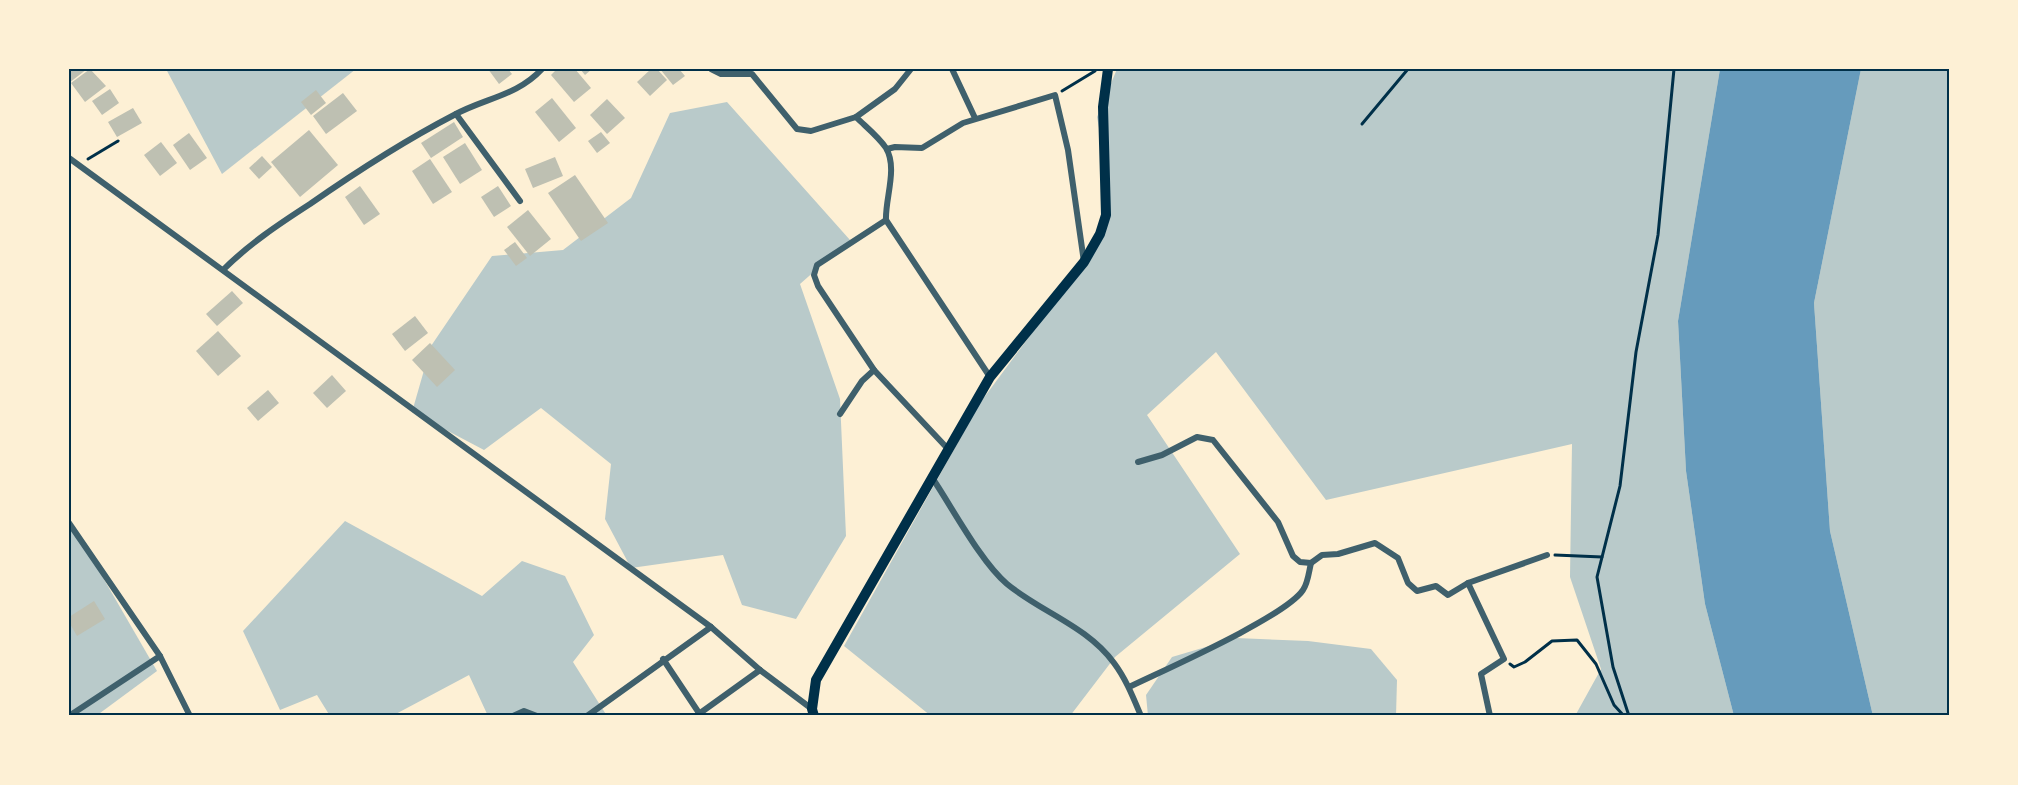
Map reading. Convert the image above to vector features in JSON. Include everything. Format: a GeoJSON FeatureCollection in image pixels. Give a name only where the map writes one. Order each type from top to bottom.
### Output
{"type":"FeatureCollection","features":[{"type":"Feature","properties":{"kind":"main road"},"geometry":{"type":"LineString","coordinates":[[813,712],[816,680],[990,378],[1084,262],[1100,234],[1106,215],[1103,107],[1108,69]]}},
{"type":"Feature","properties":{"kind":"street"},"geometry":{"type":"LineString","coordinates":[[223,270],[246,247],[351,175],[456,114],[503,97],[530,82],[542,69]]}},
{"type":"Feature","properties":{"kind":"street"},"geometry":{"type":"LineString","coordinates":[[711,69],[721,74],[752,74],[797,129],[811,131],[856,117],[895,89],[911,69]]}},
{"type":"Feature","properties":{"kind":"street"},"geometry":{"type":"LineString","coordinates":[[952,69],[975,118]]}},
{"type":"Feature","properties":{"kind":"street"},"geometry":{"type":"LineString","coordinates":[[887,149],[922,148],[975,118],[1055,94],[1068,150],[1084,262]]}},
{"type":"Feature","properties":{"kind":"street"},"geometry":{"type":"LineString","coordinates":[[456,114],[520,201]]}},
{"type":"Feature","properties":{"kind":"street"},"geometry":{"type":"LineString","coordinates":[[856,117],[887,149],[890,176],[885,204],[886,220],[990,378]]}},
{"type":"Feature","properties":{"kind":"street"},"geometry":{"type":"LineString","coordinates":[[69,158],[711,627],[813,712]]}},
{"type":"Feature","properties":{"kind":"street"},"geometry":{"type":"LineString","coordinates":[[886,220],[817,265],[814,275],[818,286],[874,370],[948,449]]}},
{"type":"Feature","properties":{"kind":"street"},"geometry":{"type":"LineString","coordinates":[[840,414],[862,381],[874,370]]}},
{"type":"Feature","properties":{"kind":"street"},"geometry":{"type":"LineString","coordinates":[[1138,462],[1162,455],[1197,437],[1213,440],[1278,522],[1293,556],[1300,562],[1311,563]]}},
{"type":"Feature","properties":{"kind":"street"},"geometry":{"type":"LineString","coordinates":[[933,479],[987,560],[1006,583],[1089,637],[1114,662],[1129,687],[1141,716]]}},
{"type":"Feature","properties":{"kind":"street"},"geometry":{"type":"LineString","coordinates":[[69,523],[160,656],[190,716]]}},
{"type":"Feature","properties":{"kind":"street"},"geometry":{"type":"LineString","coordinates":[[1129,687],[1251,627],[1293,601],[1304,589],[1311,563],[1322,555],[1338,554],[1375,543],[1398,558],[1408,583],[1417,591],[1437,586],[1448,595],[1468,583],[1547,555]]}},
{"type":"Feature","properties":{"kind":"street"},"geometry":{"type":"LineString","coordinates":[[1468,583],[1504,659],[1481,674],[1490,716]]}},
{"type":"Feature","properties":{"kind":"street"},"geometry":{"type":"LineString","coordinates":[[587,716],[663,659],[711,627]]}},
{"type":"Feature","properties":{"kind":"street"},"geometry":{"type":"LineString","coordinates":[[69,716],[160,656]]}},
{"type":"Feature","properties":{"kind":"street"},"geometry":{"type":"LineString","coordinates":[[663,659],[698,715],[760,670]]}},
{"type":"Feature","properties":{"kind":"street"},"geometry":{"type":"LineString","coordinates":[[513,716],[524,711],[537,716]]}},
{"type":"Feature","properties":{"kind":"path"},"geometry":{"type":"LineString","coordinates":[[1055,94],[1099,69]]}},
{"type":"Feature","properties":{"kind":"path"},"geometry":{"type":"LineString","coordinates":[[1362,124],[1408,69]]}},
{"type":"Feature","properties":{"kind":"path"},"geometry":{"type":"LineString","coordinates":[[1629,716],[1614,667],[1597,577],[1620,486],[1636,352],[1658,235],[1674,69]]}},
{"type":"Feature","properties":{"kind":"path"},"geometry":{"type":"LineString","coordinates":[[78,165],[118,141]]}},
{"type":"Feature","properties":{"kind":"path"},"geometry":{"type":"LineString","coordinates":[[1547,555],[1602,557]]}},
{"type":"Feature","properties":{"kind":"path"},"geometry":{"type":"LineString","coordinates":[[1504,659],[1514,667],[1525,662],[1552,641],[1577,640],[1596,664],[1614,705],[1624,716]]}},
{"type":"Feature","properties":{"kind":"shaded area"},"geometry":{"type":"Polygon","coordinates":[[[166,69],[356,69],[222,174],[166,69]]]}},
{"type":"Feature","properties":{"kind":"shaded area"},"geometry":{"type":"Polygon","coordinates":[[[1117,69],[1720,69],[1678,321],[1686,471],[1705,604],[1734,716],[1575,716],[1601,669],[1570,577],[1572,444],[1326,500],[1216,352],[1147,415],[1240,554],[1115,657],[1070,716],[931,716],[844,646],[980,403],[1101,240],[1110,187],[1097,117],[1117,69]]]}},
{"type":"Feature","properties":{"kind":"shaded area"},"geometry":{"type":"Polygon","coordinates":[[[1861,69],[1949,69],[1949,716],[1873,716],[1830,531],[1814,303],[1861,69]]]}},
{"type":"Feature","properties":{"kind":"shaded area"},"geometry":{"type":"Polygon","coordinates":[[[727,102],[850,240],[800,284],[840,399],[846,536],[796,619],[742,605],[723,555],[631,568],[605,519],[611,464],[541,408],[484,450],[412,412],[431,346],[492,256],[563,250],[631,198],[670,113],[727,102]]]}},
{"type":"Feature","properties":{"kind":"shaded area"},"geometry":{"type":"Polygon","coordinates":[[[69,519],[157,671],[96,716],[69,716],[69,519]]]}},
{"type":"Feature","properties":{"kind":"shaded area"},"geometry":{"type":"Polygon","coordinates":[[[345,521],[482,596],[522,561],[565,576],[594,635],[573,662],[607,716],[488,716],[469,675],[392,716],[330,716],[317,695],[280,710],[243,631],[345,521]]]}},
{"type":"Feature","properties":{"kind":"shaded area"},"geometry":{"type":"Polygon","coordinates":[[[1236,638],[1308,641],[1371,649],[1397,680],[1396,716],[1148,716],[1146,695],[1172,657],[1236,638]]]}},
{"type":"Feature","properties":{"kind":"water"},"geometry":{"type":"Polygon","coordinates":[[[1720,69],[1861,69],[1814,303],[1830,531],[1873,716],[1734,716],[1705,604],[1686,471],[1678,321],[1720,69]]]}},
{"type":"Feature","properties":{"kind":"building"},"geometry":{"type":"Polygon","coordinates":[[[69,69],[87,69],[69,83],[69,69]]]}},
{"type":"Feature","properties":{"kind":"building"},"geometry":{"type":"Polygon","coordinates":[[[90,69],[106,86],[85,102],[71,83],[90,69]]]}},
{"type":"Feature","properties":{"kind":"building"},"geometry":{"type":"Polygon","coordinates":[[[488,69],[508,69],[512,74],[499,84],[488,69]]]}},
{"type":"Feature","properties":{"kind":"building"},"geometry":{"type":"Polygon","coordinates":[[[557,69],[575,69],[591,88],[574,102],[551,75],[557,69]]]}},
{"type":"Feature","properties":{"kind":"building"},"geometry":{"type":"Polygon","coordinates":[[[580,69],[592,69],[585,75],[580,69]]]}},
{"type":"Feature","properties":{"kind":"building"},"geometry":{"type":"Polygon","coordinates":[[[651,69],[657,69],[667,80],[650,96],[637,82],[651,69]]]}},
{"type":"Feature","properties":{"kind":"building"},"geometry":{"type":"Polygon","coordinates":[[[660,69],[679,69],[685,76],[673,85],[660,69]]]}},
{"type":"Feature","properties":{"kind":"building"},"geometry":{"type":"Polygon","coordinates":[[[110,89],[119,103],[102,115],[92,101],[110,89]]]}},
{"type":"Feature","properties":{"kind":"building"},"geometry":{"type":"Polygon","coordinates":[[[316,90],[326,103],[311,115],[301,102],[316,90]]]}},
{"type":"Feature","properties":{"kind":"building"},"geometry":{"type":"Polygon","coordinates":[[[343,93],[357,111],[326,134],[313,116],[343,93]]]}},
{"type":"Feature","properties":{"kind":"building"},"geometry":{"type":"Polygon","coordinates":[[[552,98],[576,128],[559,142],[535,112],[552,98]]]}},
{"type":"Feature","properties":{"kind":"building"},"geometry":{"type":"Polygon","coordinates":[[[607,99],[625,118],[607,134],[590,115],[607,99]]]}},
{"type":"Feature","properties":{"kind":"building"},"geometry":{"type":"Polygon","coordinates":[[[133,108],[142,123],[117,137],[108,122],[133,108]]]}},
{"type":"Feature","properties":{"kind":"building"},"geometry":{"type":"Polygon","coordinates":[[[454,122],[463,137],[431,158],[421,143],[454,122]]]}},
{"type":"Feature","properties":{"kind":"building"},"geometry":{"type":"Polygon","coordinates":[[[309,130],[338,165],[300,197],[271,162],[309,130]]]}},
{"type":"Feature","properties":{"kind":"building"},"geometry":{"type":"Polygon","coordinates":[[[601,132],[610,143],[597,153],[588,141],[601,132]]]}},
{"type":"Feature","properties":{"kind":"building"},"geometry":{"type":"Polygon","coordinates":[[[189,133],[207,158],[190,170],[173,145],[189,133]]]}},
{"type":"Feature","properties":{"kind":"building"},"geometry":{"type":"Polygon","coordinates":[[[161,142],[177,163],[160,176],[144,155],[161,142]]]}},
{"type":"Feature","properties":{"kind":"building"},"geometry":{"type":"Polygon","coordinates":[[[465,143],[482,170],[460,184],[443,157],[465,143]]]}},
{"type":"Feature","properties":{"kind":"building"},"geometry":{"type":"Polygon","coordinates":[[[262,156],[272,167],[259,179],[249,168],[262,156]]]}},
{"type":"Feature","properties":{"kind":"building"},"geometry":{"type":"Polygon","coordinates":[[[555,157],[563,176],[533,188],[525,169],[555,157]]]}},
{"type":"Feature","properties":{"kind":"building"},"geometry":{"type":"Polygon","coordinates":[[[430,159],[452,192],[433,204],[412,171],[430,159]]]}},
{"type":"Feature","properties":{"kind":"building"},"geometry":{"type":"Polygon","coordinates":[[[575,175],[608,223],[581,241],[548,193],[575,175]]]}},
{"type":"Feature","properties":{"kind":"building"},"geometry":{"type":"Polygon","coordinates":[[[360,186],[380,214],[364,225],[345,197],[360,186]]]}},
{"type":"Feature","properties":{"kind":"building"},"geometry":{"type":"Polygon","coordinates":[[[498,186],[511,206],[494,217],[481,197],[498,186]]]}},
{"type":"Feature","properties":{"kind":"building"},"geometry":{"type":"Polygon","coordinates":[[[528,210],[551,239],[530,256],[507,227],[528,210]]]}},
{"type":"Feature","properties":{"kind":"building"},"geometry":{"type":"Polygon","coordinates":[[[515,242],[527,258],[516,266],[504,250],[515,242]]]}},
{"type":"Feature","properties":{"kind":"building"},"geometry":{"type":"Polygon","coordinates":[[[232,291],[243,303],[217,326],[206,314],[232,291]]]}},
{"type":"Feature","properties":{"kind":"building"},"geometry":{"type":"Polygon","coordinates":[[[415,316],[428,333],[405,351],[392,334],[415,316]]]}},
{"type":"Feature","properties":{"kind":"building"},"geometry":{"type":"Polygon","coordinates":[[[218,331],[241,356],[218,376],[196,351],[218,331]]]}},
{"type":"Feature","properties":{"kind":"building"},"geometry":{"type":"Polygon","coordinates":[[[430,343],[455,370],[437,387],[412,360],[430,343]]]}},
{"type":"Feature","properties":{"kind":"building"},"geometry":{"type":"Polygon","coordinates":[[[332,375],[346,391],[327,408],[313,393],[332,375]]]}},
{"type":"Feature","properties":{"kind":"building"},"geometry":{"type":"Polygon","coordinates":[[[268,390],[279,403],[258,421],[247,408],[268,390]]]}},
{"type":"Feature","properties":{"kind":"building"},"geometry":{"type":"Polygon","coordinates":[[[94,601],[105,619],[77,636],[69,622],[69,617],[94,601]]]}}]}
